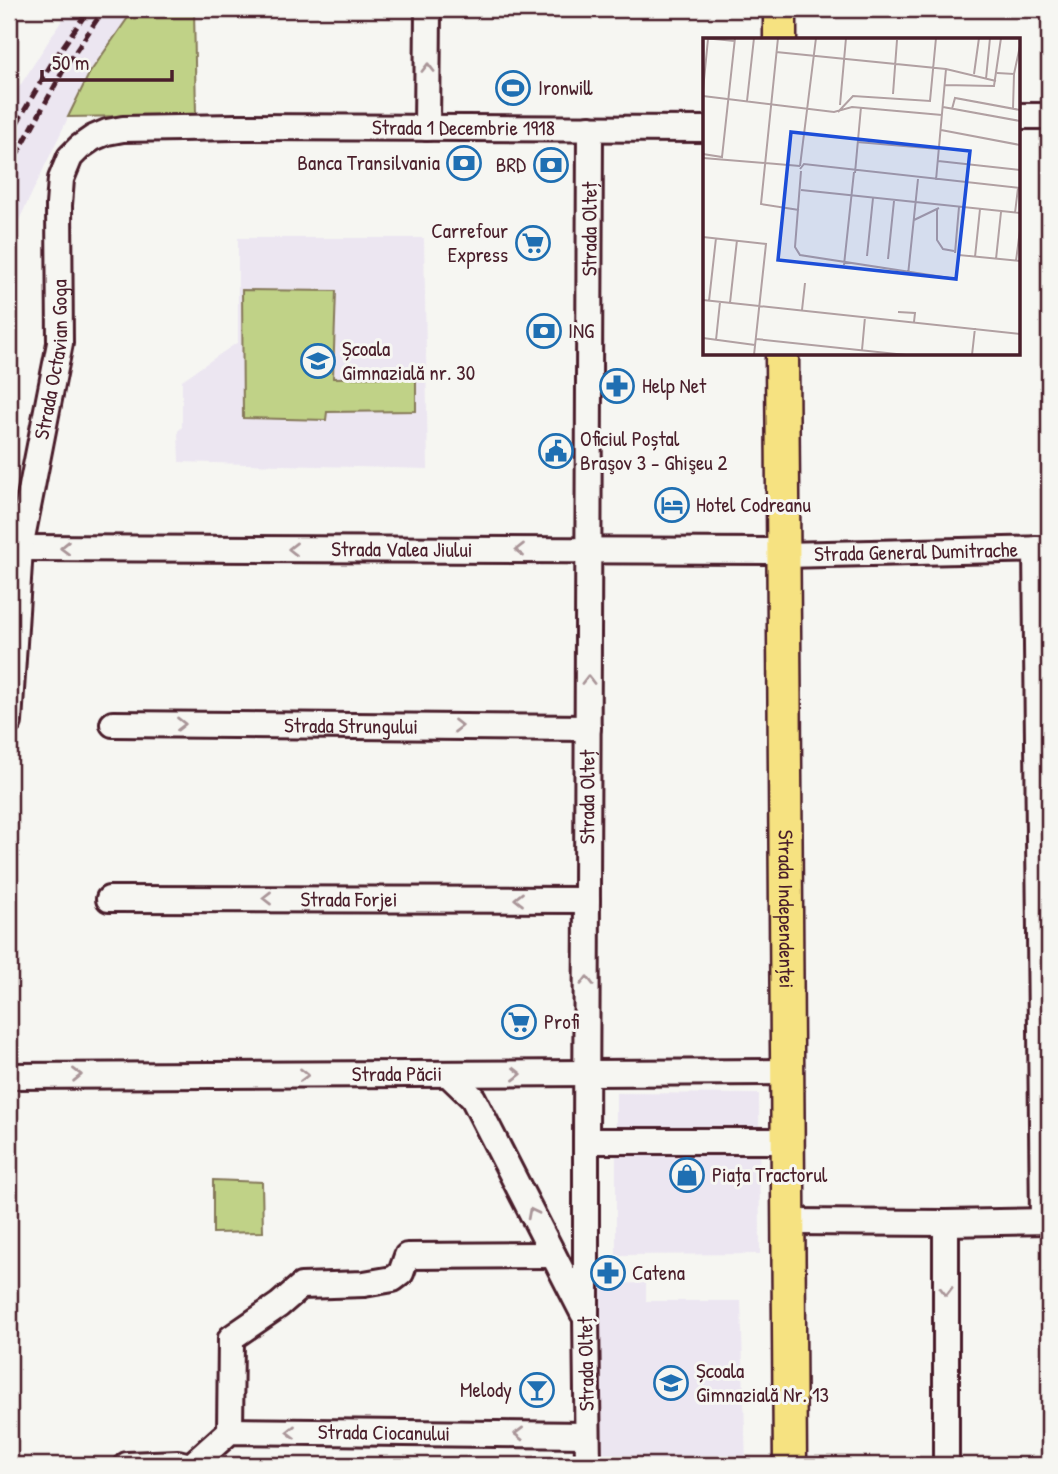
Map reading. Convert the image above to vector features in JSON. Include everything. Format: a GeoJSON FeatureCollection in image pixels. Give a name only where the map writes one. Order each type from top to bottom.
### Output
{"type":"FeatureCollection","features":[{"type":"Feature","properties":{"kind":"main road"},"geometry":{"type":"LineString","coordinates":[[780,9],[780,38]]}},
{"type":"Feature","properties":{"kind":"main road","name":"Strada Independenței"},"geometry":{"type":"LineString","coordinates":[[782,355],[790,1465]]}},
{"type":"Feature","properties":{"kind":"street"},"geometry":{"type":"LineString","coordinates":[[427,128],[428,9]]}},
{"type":"Feature","properties":{"kind":"street"},"geometry":{"type":"LineString","coordinates":[[1020,116],[1049,116]]}},
{"type":"Feature","properties":{"kind":"street","name":"Strada 1 Decembrie 1918"},"geometry":{"type":"LineString","coordinates":[[222,127],[703,129]]}},
{"type":"Feature","properties":{"kind":"street","name":"Strada Octavian Goga"},"geometry":{"type":"LineString","coordinates":[[9,722],[20,548],[60,342],[61,178],[70,158],[80,147],[107,132],[123,129],[222,127]]}},
{"type":"Feature","properties":{"kind":"street","name":"Strada Olteț"},"geometry":{"type":"LineString","coordinates":[[587,1465],[590,128]]}},
{"type":"Feature","properties":{"kind":"street","name":"Strada Valea Jiului"},"geometry":{"type":"LineString","coordinates":[[20,548],[783,553]]}},
{"type":"Feature","properties":{"kind":"street"},"geometry":{"type":"LineString","coordinates":[[789,1222],[1046,1221],[1043,549]]}},
{"type":"Feature","properties":{"kind":"street","name":"Strada General Dumitrache"},"geometry":{"type":"LineString","coordinates":[[783,553],[1043,549]]}},
{"type":"Feature","properties":{"kind":"street","name":"Strada Strungului"},"geometry":{"type":"LineString","coordinates":[[113,724],[588,728]]}},
{"type":"Feature","properties":{"kind":"street","name":"Strada Forjei"},"geometry":{"type":"LineString","coordinates":[[109,899],[587,900]]}},
{"type":"Feature","properties":{"kind":"street","name":"Strada Păcii"},"geometry":{"type":"LineString","coordinates":[[9,1076],[787,1072]]}},
{"type":"Feature","properties":{"kind":"street"},"geometry":{"type":"LineString","coordinates":[[449,1074],[473,1098],[586,1318]]}},
{"type":"Feature","properties":{"kind":"street"},"geometry":{"type":"LineString","coordinates":[[586,1141],[788,1141]]}},
{"type":"Feature","properties":{"kind":"street"},"geometry":{"type":"LineString","coordinates":[[946,1223],[946,1465]]}},
{"type":"Feature","properties":{"kind":"street"},"geometry":{"type":"LineString","coordinates":[[192,1465],[230,1431],[231,1338],[279,1305],[301,1286],[364,1284],[393,1279],[401,1273],[407,1256],[553,1255]]}},
{"type":"Feature","properties":{"kind":"street","name":"Strada Ciocanului"},"geometry":{"type":"LineString","coordinates":[[230,1431],[587,1435]]}},
{"type":"Feature","properties":{"kind":"street"},"geometry":{"type":"LineString","coordinates":[[127,1465],[178,1462],[186,1465]]}},
{"type":"Feature","properties":{"kind":"shaded area"},"geometry":{"type":"Polygon","coordinates":[[[69,9],[134,9],[89,74],[9,241],[9,103],[69,9]]]}},
{"type":"Feature","properties":{"kind":"shaded area","name":"Școala Gimnazială nr. 30"},"geometry":{"type":"Polygon","coordinates":[[[238,238],[424,238],[428,469],[179,462],[178,431],[182,427],[182,380],[238,342],[238,238]]]}},
{"type":"Feature","properties":{"kind":"shaded area","name":"Piața Tractorul"},"geometry":{"type":"Polygon","coordinates":[[[616,1093],[759,1094],[760,1254],[616,1255],[616,1093]]]}},
{"type":"Feature","properties":{"kind":"shaded area","name":"Școala Gimnazială Nr. 13"},"geometry":{"type":"Polygon","coordinates":[[[646,1283],[646,1301],[741,1301],[746,1465],[598,1465],[598,1284],[646,1283]]]}},
{"type":"Feature","properties":{"kind":"green space"},"geometry":{"type":"Polygon","coordinates":[[[134,9],[194,9],[196,115],[68,117],[89,74],[134,9]]]}},
{"type":"Feature","properties":{"kind":"green space"},"geometry":{"type":"Polygon","coordinates":[[[242,290],[336,291],[333,378],[416,377],[416,411],[327,412],[326,420],[243,418],[242,290]]]}},
{"type":"Feature","properties":{"kind":"green space"},"geometry":{"type":"Polygon","coordinates":[[[213,1180],[262,1182],[263,1232],[213,1233],[213,1180]]]}},
{"type":"Feature","properties":{"kind":"railway"},"geometry":{"type":"LineString","coordinates":[[9,137],[53,61],[89,9]]}},
{"type":"Feature","properties":{"kind":"railway"},"geometry":{"type":"LineString","coordinates":[[9,169],[64,69],[104,9]]}},
{"type":"Feature","properties":{"kind":"place","name":"Ironwill"},"geometry":{"type":"Point","coordinates":[513,88]}},
{"type":"Feature","properties":{"kind":"place","name":"Banca Transilvania"},"geometry":{"type":"Point","coordinates":[464,163]}},
{"type":"Feature","properties":{"kind":"place","name":"BRD"},"geometry":{"type":"Point","coordinates":[551,165]}},
{"type":"Feature","properties":{"kind":"place","name":"Carrefour Express"},"geometry":{"type":"Point","coordinates":[533,243]}},
{"type":"Feature","properties":{"kind":"place","name":"ING"},"geometry":{"type":"Point","coordinates":[544,331]}},
{"type":"Feature","properties":{"kind":"place","name":"Școala Gimnazială nr. 30"},"geometry":{"type":"Point","coordinates":[318,361]}},
{"type":"Feature","properties":{"kind":"place","name":"Help Net"},"geometry":{"type":"Point","coordinates":[617,386]}},
{"type":"Feature","properties":{"kind":"place","name":"Oficiul Poștal Braşov 3 - Ghişeu 2"},"geometry":{"type":"Point","coordinates":[556,451]}},
{"type":"Feature","properties":{"kind":"place","name":"Hotel Codreanu"},"geometry":{"type":"Point","coordinates":[672,505]}},
{"type":"Feature","properties":{"kind":"place","name":"Profi"},"geometry":{"type":"Point","coordinates":[519,1022]}},
{"type":"Feature","properties":{"kind":"place","name":"Piața Tractorul"},"geometry":{"type":"Point","coordinates":[687,1175]}},
{"type":"Feature","properties":{"kind":"place","name":"Catena"},"geometry":{"type":"Point","coordinates":[608,1273]}},
{"type":"Feature","properties":{"kind":"place","name":"Școala Gimnazială Nr. 13"},"geometry":{"type":"Point","coordinates":[671,1383]}},
{"type":"Feature","properties":{"kind":"place","name":"Melody"},"geometry":{"type":"Point","coordinates":[537,1390]}}]}
